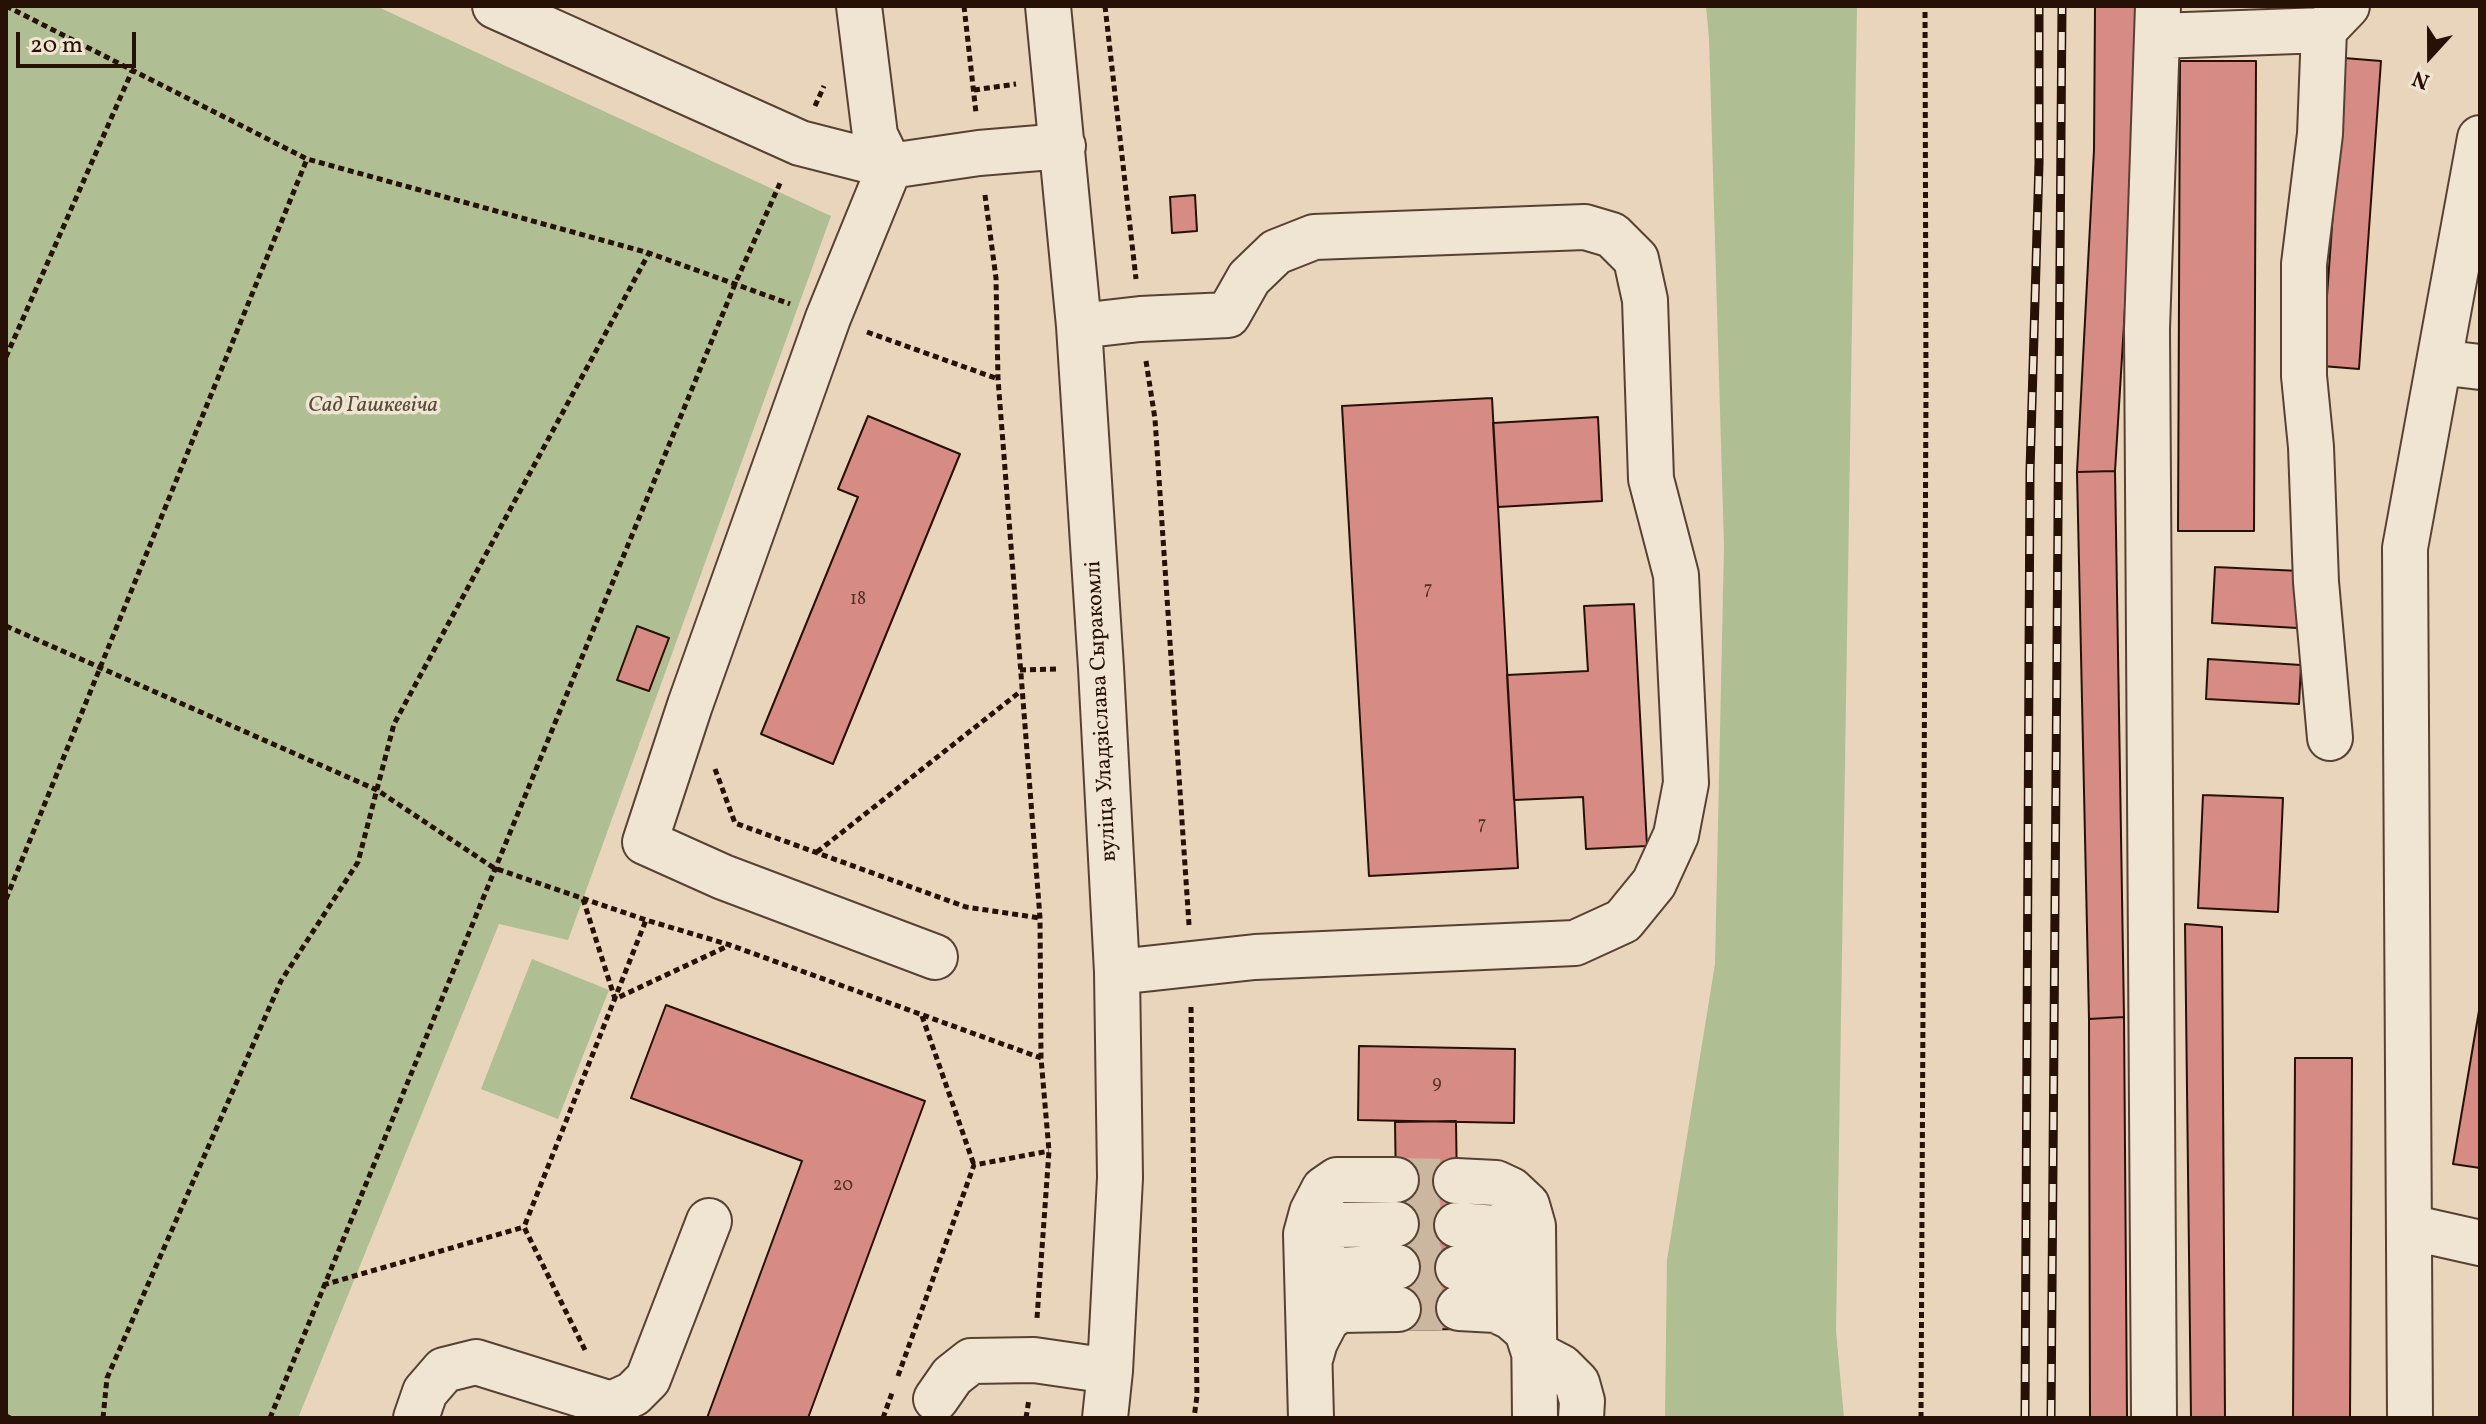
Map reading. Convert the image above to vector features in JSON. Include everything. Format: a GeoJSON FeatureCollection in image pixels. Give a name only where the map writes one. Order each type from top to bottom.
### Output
{"type":"FeatureCollection","features":[{"type":"Feature","properties":{"kind":"street"},"geometry":{"type":"LineString","coordinates":[[495,6],[800,143],[890,166],[979,153],[1063,146]]}},
{"type":"Feature","properties":{"kind":"street"},"geometry":{"type":"LineString","coordinates":[[859,6],[875,135],[890,166],[828,318],[690,705],[645,842],[723,877],[935,957]]}},
{"type":"Feature","properties":{"kind":"street","name":"вуліца Уладзіслава Сыракомлі"},"geometry":{"type":"LineString","coordinates":[[1048,6],[1079,326],[1117,972],[1120,1178],[1105,1418]]}},
{"type":"Feature","properties":{"kind":"street"},"geometry":{"type":"LineString","coordinates":[[2154,1418],[2147,329],[2158,21],[2335,18],[2304,264],[2304,376],[2311,447],[2316,582],[2330,738]]}},
{"type":"Feature","properties":{"kind":"street"},"geometry":{"type":"LineString","coordinates":[[2410,1418],[2405,548],[2459,365],[2480,138]]}},
{"type":"Feature","properties":{"kind":"street"},"geometry":{"type":"LineString","coordinates":[[1079,326],[1140,319],[1228,315],[1249,278],[1276,252],[1314,237],[1585,227],[1612,235],[1636,259],[1645,300],[1651,479],[1676,575],[1686,783],[1676,835],[1654,883],[1623,921],[1575,943],[1255,957],[1117,972]]}},
{"type":"Feature","properties":{"kind":"street"},"geometry":{"type":"LineString","coordinates":[[1311,1418],[1306,1234],[1312,1212],[1324,1189],[1337,1180],[1396,1180]]}},
{"type":"Feature","properties":{"kind":"street"},"geometry":{"type":"LineString","coordinates":[[1456,1181],[1496,1183],[1511,1190],[1527,1205],[1533,1226],[1535,1418]]}},
{"type":"Feature","properties":{"kind":"street"},"geometry":{"type":"LineString","coordinates":[[416,1418],[425,1392],[444,1370],[476,1362],[611,1404],[633,1394],[648,1379],[709,1221]]}},
{"type":"Feature","properties":{"kind":"street"},"geometry":{"type":"LineString","coordinates":[[1307,1279],[1312,1257],[1324,1235],[1337,1225],[1396,1224]]}},
{"type":"Feature","properties":{"kind":"street"},"geometry":{"type":"LineString","coordinates":[[1457,1225],[1496,1228],[1511,1235],[1526,1250],[1533,1312],[1561,1367],[1577,1383],[1582,1401],[1581,1418]]}},
{"type":"Feature","properties":{"kind":"street"},"geometry":{"type":"LineString","coordinates":[[2409,1227],[2480,1243]]}},
{"type":"Feature","properties":{"kind":"street"},"geometry":{"type":"LineString","coordinates":[[1309,1343],[1315,1342],[1327,1319],[1340,1310],[1397,1288]]}},
{"type":"Feature","properties":{"kind":"street"},"geometry":{"type":"LineString","coordinates":[[1458,1288],[1511,1317],[1527,1331],[1533,1312]]}},
{"type":"Feature","properties":{"kind":"street"},"geometry":{"type":"LineString","coordinates":[[936,1399],[952,1376],[971,1361],[1034,1360],[1110,1371]]}},
{"type":"Feature","properties":{"kind":"path"},"geometry":{"type":"LineString","coordinates":[[6,6],[307,159],[649,253],[394,724],[358,862],[281,981],[107,1378],[103,1418]]}},
{"type":"Feature","properties":{"kind":"path"},"geometry":{"type":"LineString","coordinates":[[964,6],[996,278],[998,379],[1040,918],[1041,1058],[1049,1151],[1034,1360],[1026,1418]]}},
{"type":"Feature","properties":{"kind":"path"},"geometry":{"type":"LineString","coordinates":[[1105,6],[1140,319],[1155,419],[1191,964],[1197,1396],[1194,1418]]}},
{"type":"Feature","properties":{"kind":"path"},"geometry":{"type":"LineString","coordinates":[[1921,1418],[1925,6]]}},
{"type":"Feature","properties":{"kind":"path"},"geometry":{"type":"LineString","coordinates":[[6,357],[132,71]]}},
{"type":"Feature","properties":{"kind":"path"},"geometry":{"type":"LineString","coordinates":[[6,899],[307,159]]}},
{"type":"Feature","properties":{"kind":"path"},"geometry":{"type":"LineString","coordinates":[[270,1418],[735,284]]}},
{"type":"Feature","properties":{"kind":"path"},"geometry":{"type":"LineString","coordinates":[[6,626],[377,790],[494,868],[730,945],[1041,1058]]}},
{"type":"Feature","properties":{"kind":"path"},"geometry":{"type":"LineString","coordinates":[[817,852],[1021,691]]}},
{"type":"Feature","properties":{"kind":"path"},"geometry":{"type":"LineString","coordinates":[[735,823],[966,907],[1040,918]]}},
{"type":"Feature","properties":{"kind":"path"},"geometry":{"type":"LineString","coordinates":[[582,898],[615,999]]}},
{"type":"Feature","properties":{"kind":"path"},"geometry":{"type":"LineString","coordinates":[[611,1404],[524,1227],[646,920]]}},
{"type":"Feature","properties":{"kind":"path"},"geometry":{"type":"LineString","coordinates":[[615,999],[730,945]]}},
{"type":"Feature","properties":{"kind":"path"},"geometry":{"type":"LineString","coordinates":[[883,1418],[974,1165],[922,1016]]}},
{"type":"Feature","properties":{"kind":"path"},"geometry":{"type":"LineString","coordinates":[[974,1165],[1049,1151]]}},
{"type":"Feature","properties":{"kind":"path"},"geometry":{"type":"LineString","coordinates":[[323,1285],[524,1227]]}},
{"type":"Feature","properties":{"kind":"green space","name":"Сад Гашкевіча"},"geometry":{"type":"Polygon","coordinates":[[[6,6],[376,6],[831,216],[568,940],[499,924],[298,1418],[6,1418],[6,6]]]}},
{"type":"Feature","properties":{"kind":"green space"},"geometry":{"type":"Polygon","coordinates":[[[1706,6],[1857,6],[1836,1331],[1844,1418],[1665,1418],[1667,1260],[1715,964],[1724,546],[1706,6]]]}},
{"type":"Feature","properties":{"kind":"green space"},"geometry":{"type":"Polygon","coordinates":[[[532,959],[609,990],[558,1119],[481,1089],[532,959]]]}},
{"type":"Feature","properties":{"kind":"building"},"geometry":{"type":"Polygon","coordinates":[[[2095,6],[2135,6],[2135,145],[2115,471],[2077,472],[2094,150],[2095,6]]]}},
{"type":"Feature","properties":{"kind":"building"},"geometry":{"type":"Polygon","coordinates":[[[2344,58],[2381,61],[2359,369],[2322,366],[2344,58]]]}},
{"type":"Feature","properties":{"kind":"building"},"geometry":{"type":"Polygon","coordinates":[[[2180,61],[2256,61],[2254,531],[2178,531],[2180,61]]]}},
{"type":"Feature","properties":{"kind":"building"},"geometry":{"type":"Polygon","coordinates":[[[1195,195],[1197,231],[1172,233],[1170,197],[1195,195]]]}},
{"type":"Feature","properties":{"kind":"building"},"geometry":{"type":"Polygon","coordinates":[[[1492,398],[1518,868],[1369,876],[1342,406],[1492,398]]]}},
{"type":"Feature","properties":{"kind":"building"},"geometry":{"type":"Polygon","coordinates":[[[868,416],[960,454],[833,764],[761,734],[858,497],[838,489],[868,416]]]}},
{"type":"Feature","properties":{"kind":"building"},"geometry":{"type":"Polygon","coordinates":[[[1598,417],[1602,501],[1498,507],[1493,423],[1598,417]]]}},
{"type":"Feature","properties":{"kind":"building"},"geometry":{"type":"Polygon","coordinates":[[[2115,471],[2124,1017],[2089,1019],[2077,472],[2115,471]]]}},
{"type":"Feature","properties":{"kind":"building"},"geometry":{"type":"Polygon","coordinates":[[[2215,567],[2300,571],[2297,628],[2212,623],[2215,567]]]}},
{"type":"Feature","properties":{"kind":"building"},"geometry":{"type":"Polygon","coordinates":[[[1634,604],[1647,846],[1586,849],[1583,797],[1514,800],[1507,675],[1588,671],[1584,606],[1634,604]]]}},
{"type":"Feature","properties":{"kind":"building"},"geometry":{"type":"Polygon","coordinates":[[[637,626],[669,638],[649,691],[617,680],[637,626]]]}},
{"type":"Feature","properties":{"kind":"building"},"geometry":{"type":"Polygon","coordinates":[[[2208,659],[2301,665],[2299,704],[2206,699],[2208,659]]]}},
{"type":"Feature","properties":{"kind":"building"},"geometry":{"type":"Polygon","coordinates":[[[2203,795],[2283,798],[2278,912],[2198,908],[2203,795]]]}},
{"type":"Feature","properties":{"kind":"building"},"geometry":{"type":"Polygon","coordinates":[[[2185,924],[2222,927],[2225,1418],[2191,1418],[2185,924]]]}},
{"type":"Feature","properties":{"kind":"building"},"geometry":{"type":"Polygon","coordinates":[[[666,1005],[925,1101],[808,1418],[707,1418],[802,1161],[631,1098],[666,1005]]]}},
{"type":"Feature","properties":{"kind":"building"},"geometry":{"type":"Polygon","coordinates":[[[2480,1005],[2480,1168],[2453,1164],[2480,1005]]]}},
{"type":"Feature","properties":{"kind":"building"},"geometry":{"type":"Polygon","coordinates":[[[2124,1017],[2127,1418],[2090,1418],[2089,1019],[2124,1017]]]}},
{"type":"Feature","properties":{"kind":"building"},"geometry":{"type":"Polygon","coordinates":[[[1359,1046],[1515,1049],[1514,1123],[1358,1120],[1359,1046]]]}},
{"type":"Feature","properties":{"kind":"building"},"geometry":{"type":"Polygon","coordinates":[[[2295,1058],[2352,1058],[2350,1418],[2293,1418],[2295,1058]]]}},
{"type":"Feature","properties":{"kind":"building"},"geometry":{"type":"Polygon","coordinates":[[[1456,1121],[1459,1329],[1398,1330],[1395,1122],[1456,1121]]]}},
{"type":"Feature","properties":{"kind":"tunnel"},"geometry":{"type":"LineString","coordinates":[[1396,1180],[1456,1181]]}},
{"type":"Feature","properties":{"kind":"tunnel"},"geometry":{"type":"LineString","coordinates":[[1396,1224],[1457,1225]]}},
{"type":"Feature","properties":{"kind":"tunnel"},"geometry":{"type":"LineString","coordinates":[[1397,1267],[1458,1268]]}},
{"type":"Feature","properties":{"kind":"tunnel"},"geometry":{"type":"LineString","coordinates":[[1398,1309],[1459,1308]]}},
{"type":"Feature","properties":{"kind":"railway"},"geometry":{"type":"LineString","coordinates":[[2025,1418],[2030,471],[2039,163],[2039,6]]}},
{"type":"Feature","properties":{"kind":"railway"},"geometry":{"type":"LineString","coordinates":[[2051,1418],[2062,6]]}}]}
